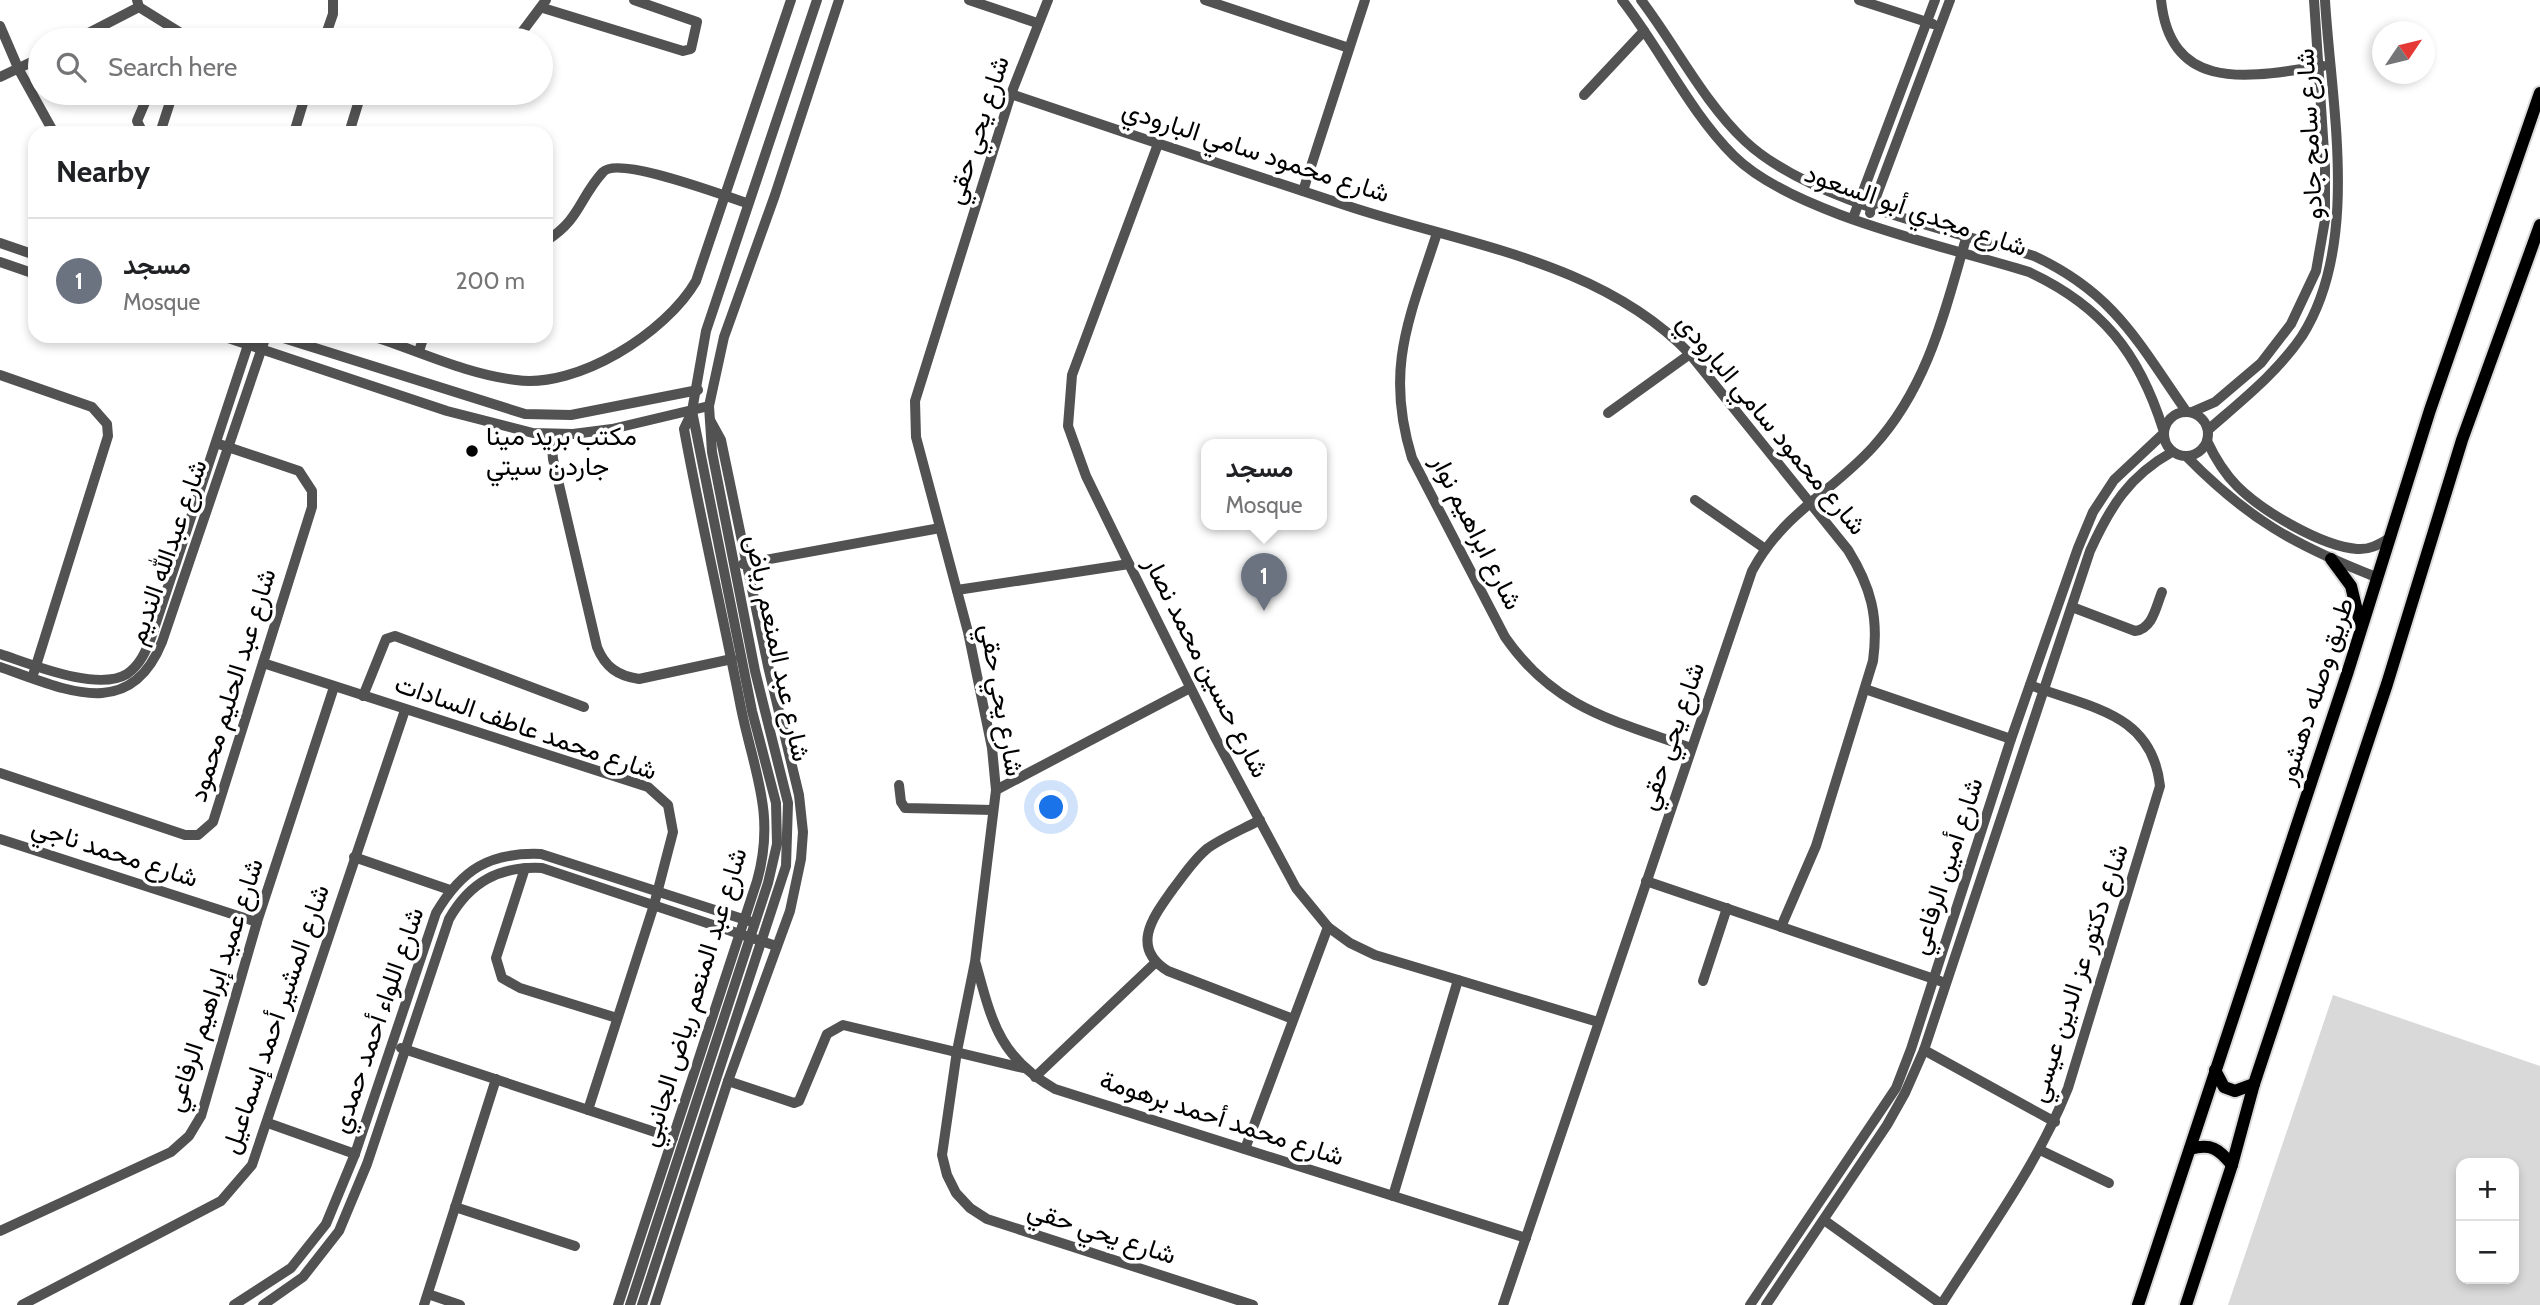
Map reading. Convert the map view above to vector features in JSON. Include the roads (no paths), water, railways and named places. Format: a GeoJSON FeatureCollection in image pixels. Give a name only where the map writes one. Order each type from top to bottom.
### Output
{"type":"FeatureCollection","features":[{"type":"Feature","properties":{"kind":"main road","name":"طريق وصله دهشور"},"geometry":{"type":"LineString","coordinates":[[2138,1305],[2361,629],[2388,539],[2540,93]]}},
{"type":"Feature","properties":{"kind":"main road"},"geometry":{"type":"LineString","coordinates":[[2186,1305],[2232,1165],[2254,1084],[2387,684],[2462,440],[2540,225]]}},
{"type":"Feature","properties":{"kind":"main road"},"geometry":{"type":"LineString","coordinates":[[2330,559],[2351,586],[2361,629]]}},
{"type":"Feature","properties":{"kind":"main road"},"geometry":{"type":"LineString","coordinates":[[2216,1070],[2224,1087],[2235,1091],[2254,1084]]}},
{"type":"Feature","properties":{"kind":"main road"},"geometry":{"type":"LineString","coordinates":[[2190,1149],[2204,1145],[2214,1147],[2232,1165]]}},
{"type":"Feature","properties":{"kind":"street"},"geometry":{"type":"LineString","coordinates":[[327,28],[333,0]]}},
{"type":"Feature","properties":{"kind":"street"},"geometry":{"type":"LineString","coordinates":[[526,28],[545,4],[683,51],[691,49],[697,22],[634,0]]}},
{"type":"Feature","properties":{"kind":"street"},"geometry":{"type":"LineString","coordinates":[[394,343],[470,370],[517,381],[551,379],[586,368],[622,351],[687,297],[696,281],[726,197],[790,0]]}},
{"type":"Feature","properties":{"kind":"street","name":"شارع عبد المنعم رياض"},"geometry":{"type":"LineString","coordinates":[[642,1305],[788,857],[788,803],[755,671],[742,564],[712,452],[709,406],[724,337],[775,195],[839,0]]}},
{"type":"Feature","properties":{"kind":"street"},"geometry":{"type":"LineString","coordinates":[[969,0],[1037,23]]}},
{"type":"Feature","properties":{"kind":"street","name":"شارع يحي حقي"},"geometry":{"type":"LineString","coordinates":[[1048,0],[1011,94],[915,401],[916,437],[986,709],[996,790],[975,962],[957,1051],[942,1155],[947,1175],[956,1193],[970,1208],[987,1219],[1254,1305]]}},
{"type":"Feature","properties":{"kind":"street"},"geometry":{"type":"LineString","coordinates":[[1205,0],[1349,48]]}},
{"type":"Feature","properties":{"kind":"street"},"geometry":{"type":"LineString","coordinates":[[1303,191],[1365,0]]}},
{"type":"Feature","properties":{"kind":"street","name":"شارع مجدي أبو السعود"},"geometry":{"type":"LineString","coordinates":[[1622,0],[1719,139],[1735,156],[1772,183],[1853,218],[2029,272],[2086,303],[2110,328],[2155,404],[2163,431]]}},
{"type":"Feature","properties":{"kind":"street","name":"شارع مجدي أبو السعود"},"geometry":{"type":"LineString","coordinates":[[1641,0],[1716,108],[1746,142],[1782,169],[1859,202],[2034,256],[2065,271],[2096,292],[2144,347],[2189,412]]}},
{"type":"Feature","properties":{"kind":"street"},"geometry":{"type":"LineString","coordinates":[[1859,0],[1940,26]]}},
{"type":"Feature","properties":{"kind":"street"},"geometry":{"type":"LineString","coordinates":[[1853,218],[1934,0]]}},
{"type":"Feature","properties":{"kind":"street"},"geometry":{"type":"LineString","coordinates":[[1867,222],[1950,0]]}},
{"type":"Feature","properties":{"kind":"street"},"geometry":{"type":"LineString","coordinates":[[2161,0],[2164,23],[2173,43],[2188,60],[2206,71],[2228,76],[2324,66]]}},
{"type":"Feature","properties":{"kind":"street","name":"شارع سامح جادو"},"geometry":{"type":"LineString","coordinates":[[2207,436],[2281,363],[2311,319],[2327,281],[2338,205],[2324,66],[2314,0]]}},
{"type":"Feature","properties":{"kind":"street","name":"شارع سامح جادو"},"geometry":{"type":"LineString","coordinates":[[2189,412],[2215,402],[2261,363],[2291,324],[2316,271],[2325,220],[2325,0]]}},
{"type":"Feature","properties":{"kind":"street"},"geometry":{"type":"LineString","coordinates":[[95,28],[138,3],[170,28]]}},
{"type":"Feature","properties":{"kind":"street"},"geometry":{"type":"LineString","coordinates":[[816,3],[824,15],[834,13]]}},
{"type":"Feature","properties":{"kind":"street","name":"شارع عبد المنعم رياض"},"geometry":{"type":"LineString","coordinates":[[630,1305],[744,935],[774,864],[777,844],[776,803],[752,711],[692,412],[706,331],[816,3]]}},
{"type":"Feature","properties":{"kind":"street"},"geometry":{"type":"LineString","coordinates":[[0,26],[28,85]]}},
{"type":"Feature","properties":{"kind":"street"},"geometry":{"type":"LineString","coordinates":[[1584,95],[1644,31]]}},
{"type":"Feature","properties":{"kind":"street"},"geometry":{"type":"LineString","coordinates":[[800,45],[814,45],[820,56]]}},
{"type":"Feature","properties":{"kind":"street"},"geometry":{"type":"LineString","coordinates":[[0,77],[28,64]]}},
{"type":"Feature","properties":{"kind":"street","name":"شارع محمود سامي البارودي"},"geometry":{"type":"LineString","coordinates":[[1011,94],[1303,191],[1549,268],[1619,297],[1661,326],[1690,354],[1848,550],[1863,574],[1874,602],[1877,631],[1865,690],[1816,846],[1781,926]]}},
{"type":"Feature","properties":{"kind":"street"},"geometry":{"type":"LineString","coordinates":[[39,105],[50,126]]}},
{"type":"Feature","properties":{"kind":"street"},"geometry":{"type":"LineString","coordinates":[[139,126],[137,122],[144,105]]}},
{"type":"Feature","properties":{"kind":"street"},"geometry":{"type":"LineString","coordinates":[[162,126],[169,105]]}},
{"type":"Feature","properties":{"kind":"street"},"geometry":{"type":"LineString","coordinates":[[296,126],[302,105]]}},
{"type":"Feature","properties":{"kind":"street"},"geometry":{"type":"LineString","coordinates":[[351,126],[356,105]]}},
{"type":"Feature","properties":{"kind":"street","name":"شارع حسين محمد نصار"},"geometry":{"type":"LineString","coordinates":[[1158,144],[1072,375],[1068,426],[1075,452],[1190,688],[1296,888],[1328,927],[1375,955],[1598,1022]]}},
{"type":"Feature","properties":{"kind":"street"},"geometry":{"type":"LineString","coordinates":[[553,236],[573,222],[604,171],[611,167],[662,176],[747,203]]}},
{"type":"Feature","properties":{"kind":"street","name":"شارع ابراهيم نوار"},"geometry":{"type":"LineString","coordinates":[[1437,233],[1410,316],[1399,368],[1401,418],[1412,458],[1505,637],[1522,662],[1543,683],[1567,700],[1691,748]]}},
{"type":"Feature","properties":{"kind":"street","name":"شارع يحي حقي"},"geometry":{"type":"LineString","coordinates":[[1503,1305],[1752,571],[1764,548],[1786,522],[1871,449],[1908,403],[1933,350],[1967,235]]}},
{"type":"Feature","properties":{"kind":"street"},"geometry":{"type":"LineString","coordinates":[[0,243],[28,253]]}},
{"type":"Feature","properties":{"kind":"street"},"geometry":{"type":"LineString","coordinates":[[0,262],[28,272]]}},
{"type":"Feature","properties":{"kind":"street","name":"شارع عبدالله النديم"},"geometry":{"type":"LineString","coordinates":[[0,653],[36,666],[101,681],[127,674],[138,664],[151,638],[248,343]]}},
{"type":"Feature","properties":{"kind":"street"},"geometry":{"type":"LineString","coordinates":[[253,343],[261,349],[485,423],[551,435],[612,429],[709,406]]}},
{"type":"Feature","properties":{"kind":"street","name":"شارع عبدالله النديم"},"geometry":{"type":"LineString","coordinates":[[0,667],[101,695],[134,685],[147,672],[162,642],[263,343]]}},
{"type":"Feature","properties":{"kind":"street"},"geometry":{"type":"LineString","coordinates":[[298,343],[501,409],[525,414],[571,415],[711,387]]}},
{"type":"Feature","properties":{"kind":"street"},"geometry":{"type":"LineString","coordinates":[[419,351],[422,343]]}},
{"type":"Feature","properties":{"kind":"street"},"geometry":{"type":"LineString","coordinates":[[1608,413],[1690,354]]}},
{"type":"Feature","properties":{"kind":"street"},"geometry":{"type":"LineString","coordinates":[[1,377],[92,407],[107,424],[108,436],[32,678]]}},
{"type":"Feature","properties":{"kind":"street"},"geometry":{"type":"LineString","coordinates":[[2155,404],[2166,400],[2172,391]]}},
{"type":"Feature","properties":{"kind":"street","name":"شارع عبد المنعم رياض الجانبي"},"geometry":{"type":"LineString","coordinates":[[692,412],[684,429],[765,808],[764,857],[749,921]]}},
{"type":"Feature","properties":{"kind":"street"},"geometry":{"type":"LineString","coordinates":[[2376,577],[2310,550],[2252,517],[2186,456],[2172,452],[2163,431],[2174,414],[2189,412],[2203,419],[2219,464],[2250,498],[2316,536],[2359,549],[2379,545],[2388,539]]}},
{"type":"Feature","properties":{"kind":"street","name":"شارع أمين الرفاعي"},"geometry":{"type":"LineString","coordinates":[[1753,1300],[1900,1091],[2011,739],[2093,512],[2114,480],[2163,431]]}},
{"type":"Feature","properties":{"kind":"street"},"geometry":{"type":"LineString","coordinates":[[551,435],[556,470],[597,647],[608,667],[628,677],[639,678],[732,659]]}},
{"type":"Feature","properties":{"kind":"street"},"geometry":{"type":"LineString","coordinates":[[2186,456],[2199,452],[2207,436]]}},
{"type":"Feature","properties":{"kind":"street","name":"شارع عبد الحليم محمود"},"geometry":{"type":"LineString","coordinates":[[0,774],[185,835],[198,835],[206,830],[215,816],[312,507],[312,491],[299,471],[216,443]]}},
{"type":"Feature","properties":{"kind":"street","name":"شارع أمين الرفاعي"},"geometry":{"type":"LineString","coordinates":[[1767,1304],[1824,1220],[1923,1050],[2091,551],[2113,503],[2136,476],[2172,452]]}},
{"type":"Feature","properties":{"kind":"street"},"geometry":{"type":"LineString","coordinates":[[2205,476],[2210,468],[2219,464]]}},
{"type":"Feature","properties":{"kind":"street"},"geometry":{"type":"LineString","coordinates":[[1695,500],[1764,548]]}},
{"type":"Feature","properties":{"kind":"street"},"geometry":{"type":"LineString","coordinates":[[655,1305],[728,1082],[790,911],[801,859],[802,808],[742,564],[940,528]]}},
{"type":"Feature","properties":{"kind":"street"},"geometry":{"type":"LineString","coordinates":[[2310,550],[2316,536]]}},
{"type":"Feature","properties":{"kind":"street"},"geometry":{"type":"LineString","coordinates":[[957,590],[1129,564]]}},
{"type":"Feature","properties":{"kind":"street"},"geometry":{"type":"LineString","coordinates":[[2072,607],[2135,631],[2143,630],[2149,624],[2162,592]]}},
{"type":"Feature","properties":{"kind":"street"},"geometry":{"type":"LineString","coordinates":[[363,696],[386,639],[395,636],[584,707]]}},
{"type":"Feature","properties":{"kind":"street","name":"شارع محمد عاطف السادات"},"geometry":{"type":"LineString","coordinates":[[263,663],[648,787],[660,795],[673,818],[673,832],[654,905],[588,1110]]}},
{"type":"Feature","properties":{"kind":"street","name":"شارع دكتور عز الدين عيسي"},"geometry":{"type":"LineString","coordinates":[[1941,1305],[2040,1150],[2054,1122],[2068,1088],[2160,786],[2157,762],[2147,741],[2130,725],[2030,685]]}},
{"type":"Feature","properties":{"kind":"street","name":"شارع عميد إبراهيم الرفاعي"},"geometry":{"type":"LineString","coordinates":[[0,1231],[171,1152],[189,1136],[201,1115],[257,922],[334,687]]}},
{"type":"Feature","properties":{"kind":"street"},"geometry":{"type":"LineString","coordinates":[[996,790],[1190,688]]}},
{"type":"Feature","properties":{"kind":"street"},"geometry":{"type":"LineString","coordinates":[[1865,690],[2011,739]]}},
{"type":"Feature","properties":{"kind":"street","name":"شارع المشير أحمد إسماعيل"},"geometry":{"type":"LineString","coordinates":[[22,1305],[221,1201],[253,1165],[405,710]]}},
{"type":"Feature","properties":{"kind":"street"},"geometry":{"type":"LineString","coordinates":[[899,785],[901,804],[905,808],[993,810]]}},
{"type":"Feature","properties":{"kind":"street"},"geometry":{"type":"LineString","coordinates":[[1260,820],[1215,844],[1188,869],[1150,924],[1148,945],[1156,962],[1174,974],[1293,1019]]}},
{"type":"Feature","properties":{"kind":"street","name":"شارع محمد ناجي"},"geometry":{"type":"LineString","coordinates":[[0,839],[257,922]]}},
{"type":"Feature","properties":{"kind":"street","name":"شارع اللواء أحمد حمدي"},"geometry":{"type":"LineString","coordinates":[[234,1305],[292,1268],[326,1224],[355,1154],[436,913],[450,890],[477,867],[495,858],[518,853],[551,857],[782,931]]}},
{"type":"Feature","properties":{"kind":"street"},"geometry":{"type":"LineString","coordinates":[[788,857],[801,859]]}},
{"type":"Feature","properties":{"kind":"street"},"geometry":{"type":"LineString","coordinates":[[354,858],[450,890]]}},
{"type":"Feature","properties":{"kind":"street"},"geometry":{"type":"LineString","coordinates":[[525,867],[496,958],[497,969],[502,978],[520,988],[617,1018]]}},
{"type":"Feature","properties":{"kind":"street","name":"شارع اللواء أحمد حمدي"},"geometry":{"type":"LineString","coordinates":[[263,1305],[303,1277],[339,1231],[356,1195],[437,951],[458,903],[485,879],[501,871],[525,867],[542,868],[776,946]]}},
{"type":"Feature","properties":{"kind":"street"},"geometry":{"type":"LineString","coordinates":[[1646,881],[1946,983]]}},
{"type":"Feature","properties":{"kind":"street"},"geometry":{"type":"LineString","coordinates":[[1703,981],[1727,908]]}},
{"type":"Feature","properties":{"kind":"street"},"geometry":{"type":"LineString","coordinates":[[1245,1149],[1328,927]]}},
{"type":"Feature","properties":{"kind":"street","name":"شارع عبد المنعم رياض الجانبي"},"geometry":{"type":"LineString","coordinates":[[618,1305],[744,935]]}},
{"type":"Feature","properties":{"kind":"street","name":"شارع محمد أحمد برهومة"},"geometry":{"type":"LineString","coordinates":[[975,962],[993,1024],[1005,1047],[1023,1068],[1055,1089],[1526,1238]]}},
{"type":"Feature","properties":{"kind":"street"},"geometry":{"type":"LineString","coordinates":[[1035,1077],[1156,962]]}},
{"type":"Feature","properties":{"kind":"street"},"geometry":{"type":"LineString","coordinates":[[1393,1196],[1458,980]]}},
{"type":"Feature","properties":{"kind":"street"},"geometry":{"type":"LineString","coordinates":[[737,1016],[750,1020]]}},
{"type":"Feature","properties":{"kind":"street"},"geometry":{"type":"LineString","coordinates":[[728,1082],[794,1103],[799,1101],[827,1034],[843,1025],[1023,1068]]}},
{"type":"Feature","properties":{"kind":"street"},"geometry":{"type":"LineString","coordinates":[[392,1045],[673,1138]]}},
{"type":"Feature","properties":{"kind":"street"},"geometry":{"type":"LineString","coordinates":[[1923,1050],[2054,1122]]}},
{"type":"Feature","properties":{"kind":"street"},"geometry":{"type":"LineString","coordinates":[[460,1305],[426,1299],[496,1079]]}},
{"type":"Feature","properties":{"kind":"street"},"geometry":{"type":"LineString","coordinates":[[268,1123],[355,1154]]}},
{"type":"Feature","properties":{"kind":"street"},"geometry":{"type":"LineString","coordinates":[[2040,1150],[2109,1183]]}},
{"type":"Feature","properties":{"kind":"street"},"geometry":{"type":"LineString","coordinates":[[455,1207],[575,1246]]}},
{"type":"Feature","properties":{"kind":"street"},"geometry":{"type":"LineString","coordinates":[[1824,1220],[1941,1305]]}},
{"type":"Feature","properties":{"kind":"street"},"geometry":{"type":"LineString","coordinates":[[1753,1300],[1767,1304]]}},
{"type":"Feature","properties":{"kind":"place","name":"مكتب بريد مينا جاردن سيتي"},"geometry":{"type":"Point","coordinates":[472,451]}},
{"type":"Feature","properties":{"kind":"place","name":"مسجد"},"geometry":{"type":"Point","coordinates":[1264,611]}}]}
